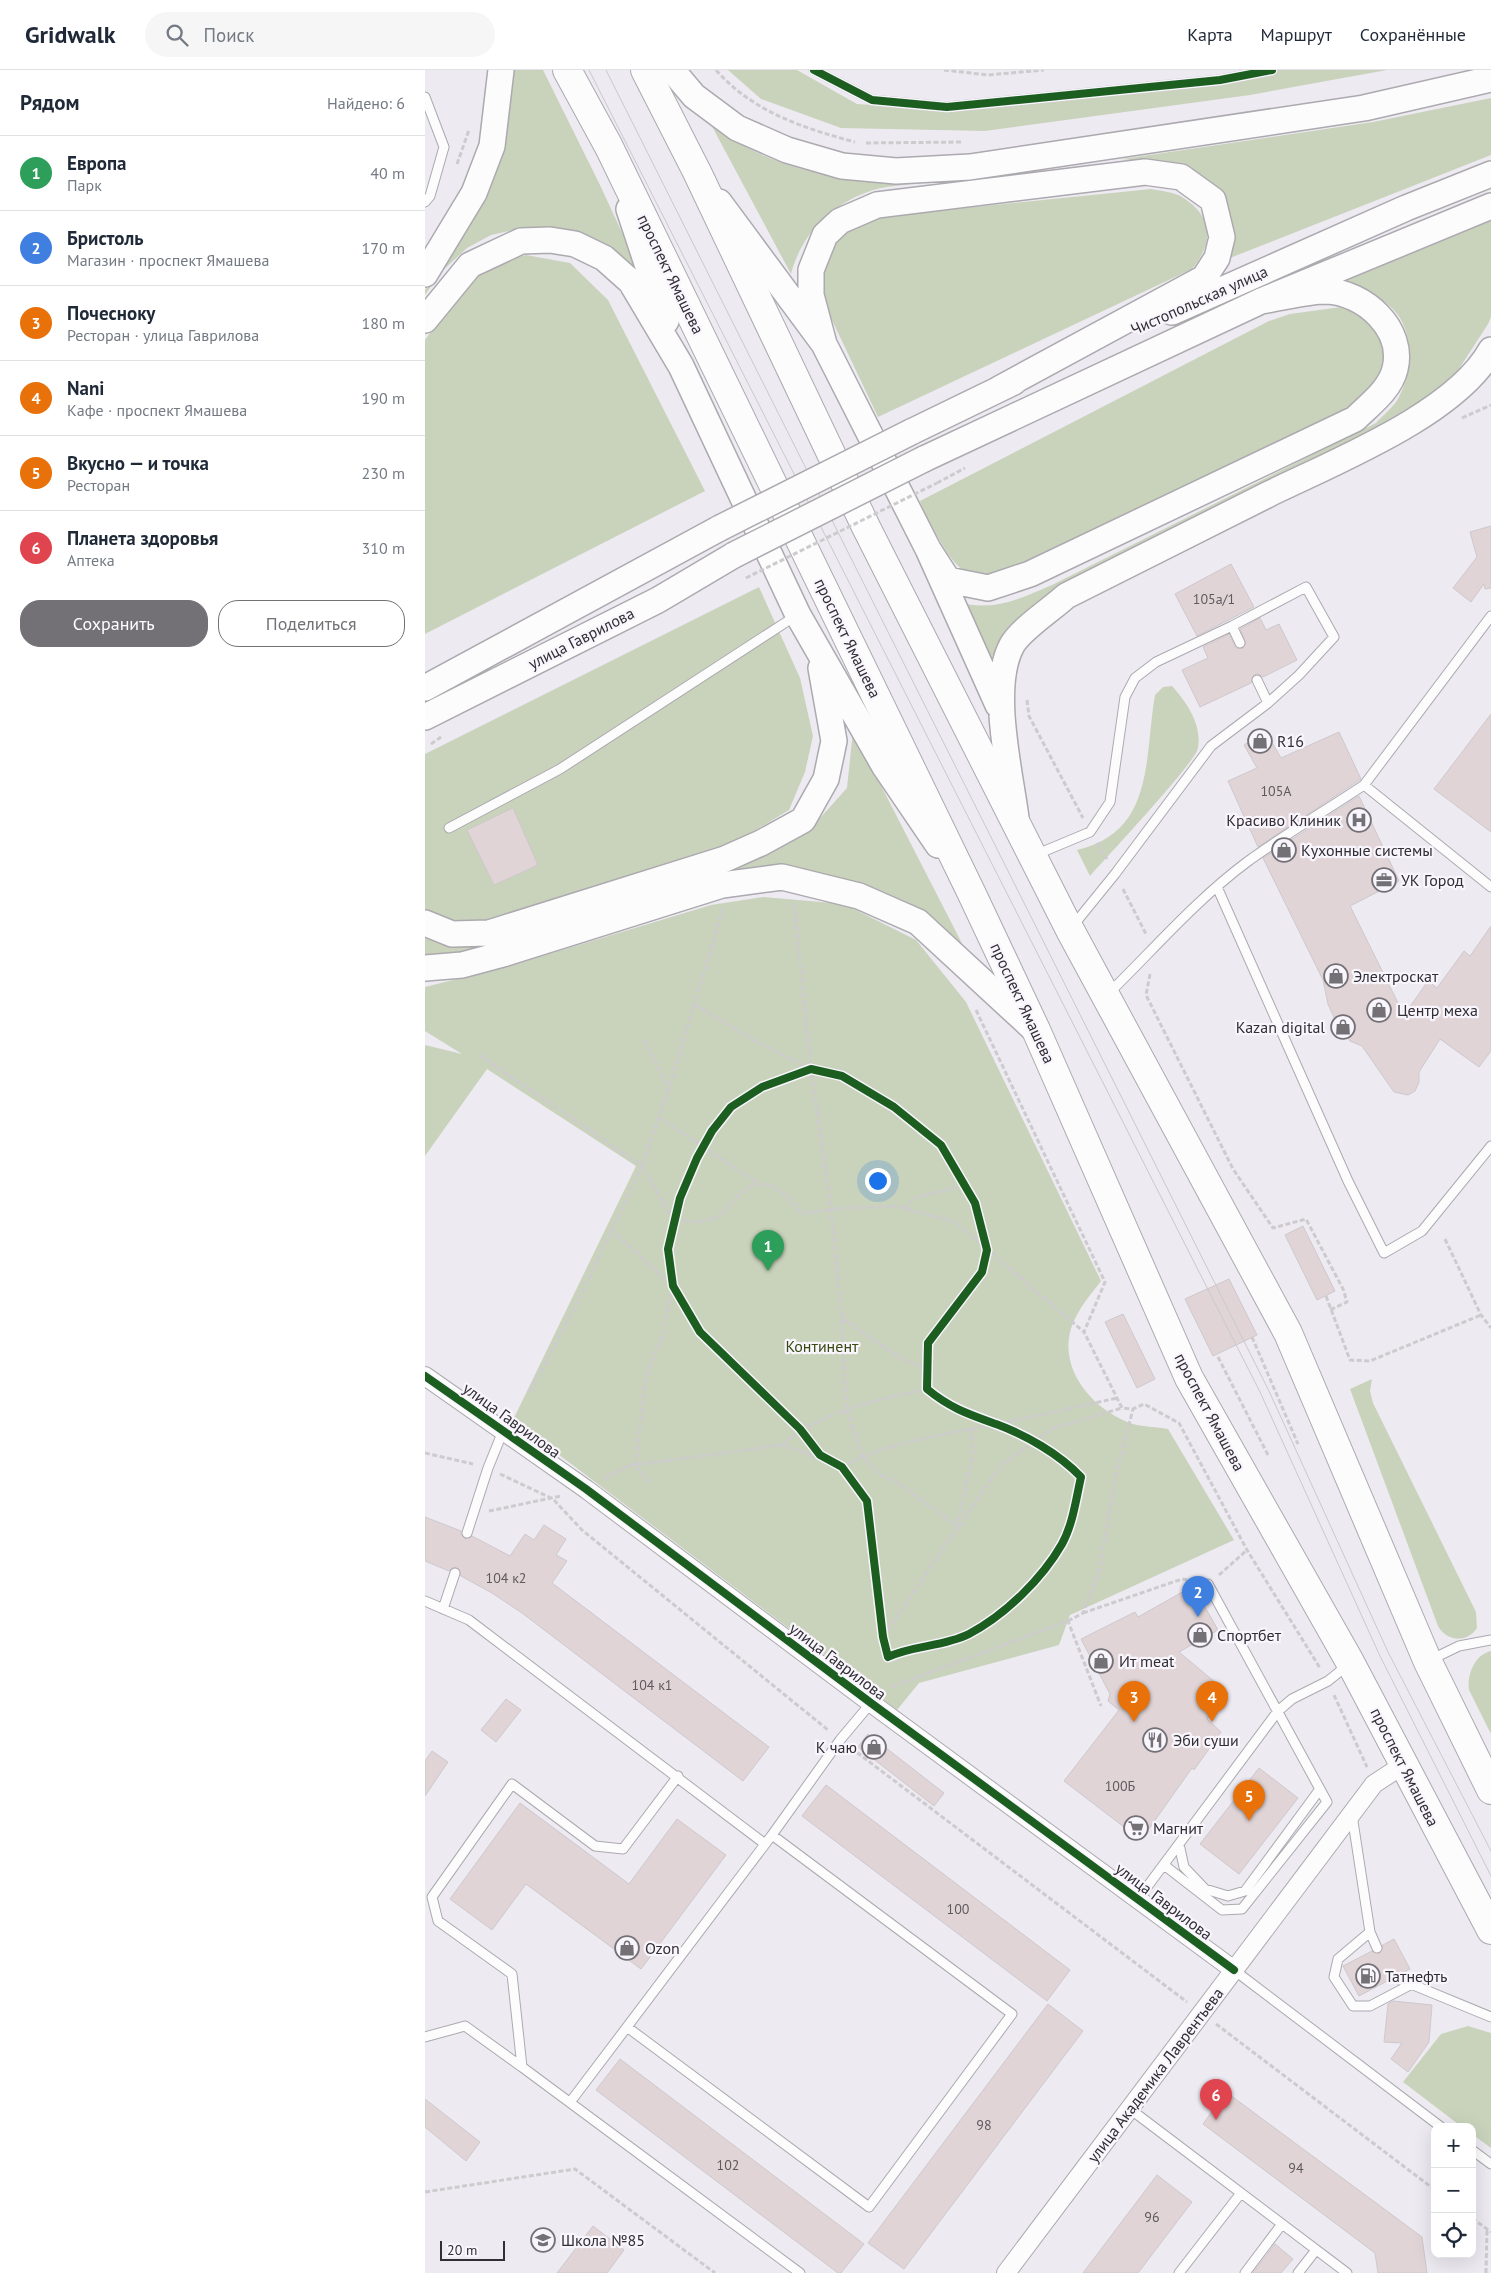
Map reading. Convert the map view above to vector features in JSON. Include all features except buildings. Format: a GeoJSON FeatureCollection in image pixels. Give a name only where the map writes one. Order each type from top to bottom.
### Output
{"type":"FeatureCollection","features":[{"type":"Feature","properties":{"kind":"main road"},"geometry":{"type":"LineString","coordinates":[[425,274],[474,193],[492,146],[501,70]]}},
{"type":"Feature","properties":{"kind":"main road","name":"проспект Ямашева"},"geometry":{"type":"LineString","coordinates":[[567,70],[609,147],[971,892],[1036,1030],[1189,1378],[1351,1662],[1403,1765],[1491,1930]]}},
{"type":"Feature","properties":{"kind":"main road"},"geometry":{"type":"LineString","coordinates":[[645,70],[697,172],[866,527],[1017,821],[1070,930],[1288,1333],[1428,1662],[1491,1790]]}},
{"type":"Feature","properties":{"kind":"main road"},"geometry":{"type":"LineString","coordinates":[[672,70],[694,96],[737,128],[779,146],[841,166],[896,171],[970,167],[1364,108],[1491,79]]}},
{"type":"Feature","properties":{"kind":"main road"},"geometry":{"type":"LineString","coordinates":[[609,147],[681,366]]}},
{"type":"Feature","properties":{"kind":"main road"},"geometry":{"type":"LineString","coordinates":[[697,172],[825,344],[928,549],[1002,714]]}},
{"type":"Feature","properties":{"kind":"main road"},"geometry":{"type":"LineString","coordinates":[[825,344],[811,295],[811,270],[825,235],[840,221],[877,205],[1145,172],[1181,177],[1213,200],[1222,237],[1217,258],[1203,278],[999,389]]}},
{"type":"Feature","properties":{"kind":"main road","name":"Чистопольская улица"},"geometry":{"type":"LineString","coordinates":[[911,432],[999,389],[1406,208],[1491,174]]}},
{"type":"Feature","properties":{"kind":"main road","name":"Чистопольская улица"},"geometry":{"type":"LineString","coordinates":[[734,555],[924,459],[1261,301],[1491,206]]}},
{"type":"Feature","properties":{"kind":"main road"},"geometry":{"type":"LineString","coordinates":[[425,320],[470,265],[521,241],[550,240],[575,244],[604,258],[631,282],[681,366],[798,615],[818,651],[885,767],[971,892]]}},
{"type":"Feature","properties":{"kind":"main road"},"geometry":{"type":"LineString","coordinates":[[928,549],[948,580],[988,588],[1030,574],[1355,419],[1383,392],[1395,370],[1397,345],[1386,324],[1370,306],[1355,298],[1326,291],[1261,301]]}},
{"type":"Feature","properties":{"kind":"main road"},"geometry":{"type":"LineString","coordinates":[[1017,821],[1002,714],[1001,680],[1012,644],[1066,596],[1392,433],[1446,400],[1488,362]]}},
{"type":"Feature","properties":{"kind":"main road","name":"улица Гаврилова"},"geometry":{"type":"LineString","coordinates":[[425,688],[720,528],[911,432]]}},
{"type":"Feature","properties":{"kind":"main road","name":"улица Гаврилова"},"geometry":{"type":"LineString","coordinates":[[425,716],[658,600],[734,555]]}},
{"type":"Feature","properties":{"kind":"main road"},"geometry":{"type":"LineString","coordinates":[[425,733],[613,631],[658,600]]}},
{"type":"Feature","properties":{"kind":"main road"},"geometry":{"type":"LineString","coordinates":[[425,923],[451,934],[489,933],[725,859],[761,843],[803,820],[826,779],[833,741],[818,651]]}},
{"type":"Feature","properties":{"kind":"main road"},"geometry":{"type":"LineString","coordinates":[[425,672],[467,665]]}},
{"type":"Feature","properties":{"kind":"main road"},"geometry":{"type":"LineString","coordinates":[[425,968],[462,965],[503,954],[722,885],[782,877],[859,896],[918,922],[1036,1030]]}},
{"type":"Feature","properties":{"kind":"street","name":"улица Гаврилова"},"geometry":{"type":"LineString","coordinates":[[425,1376],[587,1489],[871,1703],[1234,1970]]}},
{"type":"Feature","properties":{"kind":"street","name":"улица Академика Лаврентьева"},"geometry":{"type":"LineString","coordinates":[[1006,2273],[1374,1784],[1403,1765]]}},
{"type":"Feature","properties":{"kind":"lane"},"geometry":{"type":"LineString","coordinates":[[814,70],[873,100],[947,107],[1220,80],[1272,70]]}},
{"type":"Feature","properties":{"kind":"lane"},"geometry":{"type":"LineString","coordinates":[[425,96],[444,147],[430,196],[425,202]]}},
{"type":"Feature","properties":{"kind":"lane"},"geometry":{"type":"LineString","coordinates":[[1034,856],[1091,832],[1110,802],[1125,698],[1135,678],[1156,662],[1232,626],[1306,587],[1334,637],[1299,675],[1268,703],[1211,746],[1115,874],[1070,930]]}},
{"type":"Feature","properties":{"kind":"lane"},"geometry":{"type":"LineString","coordinates":[[449,828],[560,769],[798,615]]}},
{"type":"Feature","properties":{"kind":"lane"},"geometry":{"type":"LineString","coordinates":[[1105,997],[1154,950],[1180,920],[1246,862],[1364,785],[1491,616]]}},
{"type":"Feature","properties":{"kind":"lane"},"geometry":{"type":"LineString","coordinates":[[1232,626],[1240,643]]}},
{"type":"Feature","properties":{"kind":"lane"},"geometry":{"type":"LineString","coordinates":[[1257,680],[1268,703]]}},
{"type":"Feature","properties":{"kind":"lane"},"geometry":{"type":"LineString","coordinates":[[1364,785],[1491,887]]}},
{"type":"Feature","properties":{"kind":"lane"},"geometry":{"type":"LineString","coordinates":[[1217,888],[1348,1181],[1385,1253],[1422,1231],[1491,1146]]}},
{"type":"Feature","properties":{"kind":"lane"},"geometry":{"type":"LineString","coordinates":[[467,1533],[471,1515],[503,1431]]}},
{"type":"Feature","properties":{"kind":"lane"},"geometry":{"type":"LineString","coordinates":[[443,1609],[455,1573]]}},
{"type":"Feature","properties":{"kind":"lane"},"geometry":{"type":"LineString","coordinates":[[1164,1865],[1222,1910],[1242,1909],[1327,1802],[1208,1584]]}},
{"type":"Feature","properties":{"kind":"lane"},"geometry":{"type":"LineString","coordinates":[[425,1601],[469,1620],[678,1776],[765,1844]]}},
{"type":"Feature","properties":{"kind":"lane"},"geometry":{"type":"LineString","coordinates":[[1428,1662],[1459,1646],[1491,1640]]}},
{"type":"Feature","properties":{"kind":"lane"},"geometry":{"type":"LineString","coordinates":[[1138,1899],[1277,1711],[1292,1699],[1328,1681],[1351,1662]]}},
{"type":"Feature","properties":{"kind":"lane"},"geometry":{"type":"LineString","coordinates":[[571,2101],[765,1844],[840,1740],[871,1703]]}},
{"type":"Feature","properties":{"kind":"lane"},"geometry":{"type":"LineString","coordinates":[[522,2067],[512,1974],[438,1921],[432,1897],[512,1784],[595,1846],[623,1849],[678,1776]]}},
{"type":"Feature","properties":{"kind":"lane"},"geometry":{"type":"LineString","coordinates":[[1179,1844],[1184,1867],[1205,1888],[1228,1896],[1245,1891],[1320,1789]]}},
{"type":"Feature","properties":{"kind":"lane"},"geometry":{"type":"LineString","coordinates":[[1351,1815],[1370,1932],[1377,1948]]}},
{"type":"Feature","properties":{"kind":"lane"},"geometry":{"type":"LineString","coordinates":[[627,2027],[869,2207],[1012,2014],[771,1835]]}},
{"type":"Feature","properties":{"kind":"lane"},"geometry":{"type":"LineString","coordinates":[[1370,1932],[1338,1959],[1334,1977],[1353,2006],[1370,2006],[1412,1984]]}},
{"type":"Feature","properties":{"kind":"lane"},"geometry":{"type":"LineString","coordinates":[[1234,1970],[1436,2123]]}},
{"type":"Feature","properties":{"kind":"lane"},"geometry":{"type":"LineString","coordinates":[[1394,1977],[1491,2017]]}},
{"type":"Feature","properties":{"kind":"lane"},"geometry":{"type":"LineString","coordinates":[[425,2036],[465,2026],[571,2101],[801,2273]]}},
{"type":"Feature","properties":{"kind":"lane"},"geometry":{"type":"LineString","coordinates":[[1129,2109],[1347,2273]]}},
{"type":"Feature","properties":{"kind":"lane"},"geometry":{"type":"LineString","coordinates":[[1476,2153],[1491,2164]]}},
{"type":"Feature","properties":{"kind":"lane"},"geometry":{"type":"LineString","coordinates":[[1179,2273],[1241,2193]]}},
{"type":"Feature","properties":{"kind":"lane"},"geometry":{"type":"LineString","coordinates":[[1245,2273],[1282,2224]]}},
{"type":"Feature","properties":{"kind":"lane"},"geometry":{"type":"LineString","coordinates":[[1298,2273],[1316,2250]]}},
{"type":"Feature","properties":{"kind":"path"},"geometry":{"type":"LineString","coordinates":[[716,70],[729,84],[761,108],[809,130],[859,143],[970,142]]}},
{"type":"Feature","properties":{"kind":"path"},"geometry":{"type":"LineString","coordinates":[[944,70],[987,75],[1044,70]]}},
{"type":"Feature","properties":{"kind":"path"},"geometry":{"type":"LineString","coordinates":[[1455,420],[1491,405]]}},
{"type":"Feature","properties":{"kind":"path"},"geometry":{"type":"LineString","coordinates":[[746,578],[937,483]]}},
{"type":"Feature","properties":{"kind":"path"},"geometry":{"type":"LineString","coordinates":[[1026,691],[1029,716],[1154,950],[1147,995],[1151,1004],[1233,1169],[1273,1228],[1305,1220],[1343,1289],[1347,1302],[1330,1310]]}},
{"type":"Feature","properties":{"kind":"path"},"geometry":{"type":"LineString","coordinates":[[793,895],[811,1069],[831,1209],[842,1319],[846,1408],[862,1456],[879,1474],[901,1485],[957,1526]]}},
{"type":"Feature","properties":{"kind":"path"},"geometry":{"type":"LineString","coordinates":[[529,1392],[579,1299],[642,1166],[669,1088],[724,906]]}},
{"type":"Feature","properties":{"kind":"path"},"geometry":{"type":"LineString","coordinates":[[972,1001],[1105,1282],[1084,1332]]}},
{"type":"Feature","properties":{"kind":"path"},"geometry":{"type":"LineString","coordinates":[[695,1004],[756,1041],[811,1069]]}},
{"type":"Feature","properties":{"kind":"path"},"geometry":{"type":"LineString","coordinates":[[644,1040],[669,1088]]}},
{"type":"Feature","properties":{"kind":"path"},"geometry":{"type":"LineString","coordinates":[[479,1055],[642,1166],[674,1220],[706,1221],[716,1217],[747,1188],[758,1184]]}},
{"type":"Feature","properties":{"kind":"path"},"geometry":{"type":"LineString","coordinates":[[658,1118],[758,1184],[780,1191],[791,1199],[801,1214],[831,1209],[896,1206],[955,1222],[1084,1332],[1122,1408]]}},
{"type":"Feature","properties":{"kind":"path"},"geometry":{"type":"LineString","coordinates":[[905,1208],[914,1198],[966,1185]]}},
{"type":"Feature","properties":{"kind":"path"},"geometry":{"type":"LineString","coordinates":[[611,1230],[673,1286],[662,1337],[646,1376],[636,1466],[652,1484]]}},
{"type":"Feature","properties":{"kind":"path"},"geometry":{"type":"LineString","coordinates":[[1445,1238],[1481,1315],[1491,1328]]}},
{"type":"Feature","properties":{"kind":"path"},"geometry":{"type":"LineString","coordinates":[[1326,1296],[1350,1360],[1370,1360],[1481,1315]]}},
{"type":"Feature","properties":{"kind":"path"},"geometry":{"type":"LineString","coordinates":[[842,1319],[904,1360],[927,1368]]}},
{"type":"Feature","properties":{"kind":"path"},"geometry":{"type":"LineString","coordinates":[[1252,1337],[1298,1444]]}},
{"type":"Feature","properties":{"kind":"path"},"geometry":{"type":"LineString","coordinates":[[1218,1357],[1268,1455]]}},
{"type":"Feature","properties":{"kind":"path"},"geometry":{"type":"LineString","coordinates":[[783,1445],[801,1430],[846,1408],[927,1389]]}},
{"type":"Feature","properties":{"kind":"path"},"geometry":{"type":"LineString","coordinates":[[471,1515],[553,1499],[587,1489],[627,1466],[783,1445],[842,1467],[862,1456],[929,1436],[1117,1398]]}},
{"type":"Feature","properties":{"kind":"path"},"geometry":{"type":"LineString","coordinates":[[883,1637],[957,1526],[1000,1466],[1053,1428],[1122,1408],[1133,1409],[1144,1404],[1179,1423],[1247,1550],[1208,1584],[1182,1579],[1083,1614],[891,1687]]}},
{"type":"Feature","properties":{"kind":"path"},"geometry":{"type":"LineString","coordinates":[[1083,1614],[1099,1572],[1116,1475],[1133,1409]]}},
{"type":"Feature","properties":{"kind":"path"},"geometry":{"type":"LineString","coordinates":[[957,1526],[973,1455],[971,1429]]}},
{"type":"Feature","properties":{"kind":"path"},"geometry":{"type":"LineString","coordinates":[[553,1499],[582,1530],[840,1740],[1431,2187]]}},
{"type":"Feature","properties":{"kind":"path"},"geometry":{"type":"LineString","coordinates":[[1068,1621],[1101,1706]]}},
{"type":"Feature","properties":{"kind":"path"},"geometry":{"type":"LineString","coordinates":[[888,1657],[889,1664]]}},
{"type":"Feature","properties":{"kind":"path"},"geometry":{"type":"LineString","coordinates":[[425,2192],[575,2169],[715,2273]]}},
{"type":"Feature","properties":{"kind":"path"},"geometry":{"type":"LineString","coordinates":[[1476,2221],[1489,2231],[1486,2273]]}},
{"type":"Feature","properties":{"kind":"green space"},"geometry":{"type":"Polygon","coordinates":[[[513,70],[543,70],[600,185],[644,280],[588,236],[526,227],[491,235],[467,248],[440,273],[425,295],[425,290],[440,270],[498,160],[511,94],[513,70]]]}},
{"type":"Feature","properties":{"kind":"green space"},"geometry":{"type":"Polygon","coordinates":[[[728,70],[797,70],[857,104],[951,110],[1268,70],[1387,70],[1250,95],[985,131],[841,128],[761,99],[728,70]]]}},
{"type":"Feature","properties":{"kind":"green space"},"geometry":{"type":"Polygon","coordinates":[[[1491,98],[1491,155],[1230,258],[1231,231],[1216,187],[1208,180],[1185,169],[1158,163],[1122,159],[1373,122],[1491,98]]]}},
{"type":"Feature","properties":{"kind":"green space"},"geometry":{"type":"Polygon","coordinates":[[[707,117],[744,146],[771,159],[793,166],[815,172],[860,179],[929,182],[872,190],[839,206],[818,224],[809,235],[791,274],[707,117]]]}},
{"type":"Feature","properties":{"kind":"green space"},"geometry":{"type":"Polygon","coordinates":[[[1151,189],[1179,195],[1193,205],[1205,221],[1207,240],[1199,259],[1192,269],[878,417],[822,299],[824,274],[829,255],[832,246],[841,233],[853,226],[877,217],[1151,189]]]}},
{"type":"Feature","properties":{"kind":"green space"},"geometry":{"type":"Polygon","coordinates":[[[1491,221],[1491,317],[1457,372],[1427,400],[1379,429],[1017,624],[988,662],[958,602],[970,605],[994,605],[1017,599],[1052,585],[1376,423],[1399,397],[1407,377],[1409,345],[1407,334],[1393,309],[1374,295],[1347,280],[1491,221]]]}},
{"type":"Feature","properties":{"kind":"green space"},"geometry":{"type":"Polygon","coordinates":[[[526,255],[570,263],[608,300],[705,491],[425,634],[425,340],[478,268],[526,255]]]}},
{"type":"Feature","properties":{"kind":"green space"},"geometry":{"type":"Polygon","coordinates":[[[1341,307],[1363,319],[1372,327],[1384,346],[1386,357],[1385,369],[1379,382],[1351,414],[1025,565],[999,574],[978,576],[960,568],[943,546],[930,524],[920,501],[1269,321],[1290,314],[1341,307]]]}},
{"type":"Feature","properties":{"kind":"green space"},"geometry":{"type":"Polygon","coordinates":[[[759,587],[800,678],[813,736],[805,772],[789,810],[746,836],[703,854],[488,922],[440,919],[425,910],[425,754],[759,587]]]}},
{"type":"Feature","properties":{"kind":"green space"},"geometry":{"type":"Polygon","coordinates":[[[1172,686],[1192,714],[1198,731],[1198,748],[1183,771],[1167,790],[1090,876],[1077,850],[1102,841],[1121,827],[1133,810],[1141,789],[1146,767],[1155,695],[1163,687],[1172,686]]]}},
{"type":"Feature","properties":{"kind":"green space"},"geometry":{"type":"Polygon","coordinates":[[[853,731],[970,959],[917,907],[875,888],[826,874],[753,871],[463,954],[425,958],[425,938],[469,945],[811,828],[847,788],[853,731]]]}},
{"type":"Feature","properties":{"kind":"green space","name":"Континент"},"geometry":{"type":"Polygon","coordinates":[[[763,897],[844,904],[916,940],[966,1002],[1101,1281],[1073,1323],[1069,1339],[1069,1356],[1074,1371],[1081,1385],[1092,1398],[1118,1418],[1137,1425],[1168,1429],[1234,1540],[1070,1615],[1059,1645],[919,1683],[897,1710],[513,1420],[636,1166],[487,1069],[425,1156],[425,1045],[462,1054],[425,1031],[425,987],[509,966],[711,905],[763,897]]]}},
{"type":"Feature","properties":{"kind":"green space"},"geometry":{"type":"Polygon","coordinates":[[[1372,1379],[1370,1391],[1373,1403],[1476,1612],[1477,1628],[1473,1633],[1463,1638],[1452,1638],[1446,1635],[1438,1626],[1350,1389],[1372,1379]]]}},
{"type":"Feature","properties":{"kind":"green space"},"geometry":{"type":"Polygon","coordinates":[[[1491,1651],[1491,1734],[1469,1690],[1469,1678],[1476,1661],[1485,1653],[1491,1651]]]}},
{"type":"Feature","properties":{"kind":"green space"},"geometry":{"type":"Polygon","coordinates":[[[1468,2026],[1491,2033],[1491,2148],[1476,2137],[1476,2123],[1457,2123],[1403,2082],[1441,2034],[1468,2026]]]}},
{"type":"Feature","properties":{"kind":"tram line"},"geometry":{"type":"LineString","coordinates":[[589,70],[1260,1392],[1380,1656],[1491,1876]]}},
{"type":"Feature","properties":{"kind":"tram line"},"geometry":{"type":"LineString","coordinates":[[606,70],[1269,1391],[1388,1652],[1491,1851]]}},
{"type":"Feature","properties":{"kind":"cycle path"},"geometry":{"type":"LineString","coordinates":[[814,70],[872,100],[947,107],[1220,80],[1272,70]]}},
{"type":"Feature","properties":{"kind":"cycle path"},"geometry":{"type":"LineString","coordinates":[[811,1069],[842,1076],[894,1107],[941,1145],[975,1203],[987,1250],[982,1272],[928,1343],[927,1389],[960,1410],[1007,1428],[1030,1440],[1052,1453],[1081,1477],[1072,1520],[1062,1544],[1044,1570],[1021,1595],[996,1617],[969,1634],[888,1657],[883,1637],[867,1501],[842,1467],[820,1455],[800,1429],[700,1332],[673,1286],[668,1249],[680,1198],[697,1158],[712,1131],[731,1107],[762,1087],[811,1069]]}},
{"type":"Feature","properties":{"kind":"cycle path"},"geometry":{"type":"LineString","coordinates":[[425,1376],[586,1489],[871,1703],[1234,1970]]}},
{"type":"Feature","properties":{"kind":"place","name":"R16"},"geometry":{"type":"Point","coordinates":[1260,741]}},
{"type":"Feature","properties":{"kind":"place","name":"Красиво Клиник"},"geometry":{"type":"Point","coordinates":[1359,820]}},
{"type":"Feature","properties":{"kind":"place","name":"Кухонные системы"},"geometry":{"type":"Point","coordinates":[1284,850]}},
{"type":"Feature","properties":{"kind":"place","name":"УК Город"},"geometry":{"type":"Point","coordinates":[1384,880]}},
{"type":"Feature","properties":{"kind":"place","name":"Электроскат"},"geometry":{"type":"Point","coordinates":[1336,976]}},
{"type":"Feature","properties":{"kind":"place","name":"Центр меха"},"geometry":{"type":"Point","coordinates":[1379,1010]}},
{"type":"Feature","properties":{"kind":"place","name":"Kazan digital"},"geometry":{"type":"Point","coordinates":[1343,1027]}},
{"type":"Feature","properties":{"kind":"place","name":"Европа"},"geometry":{"type":"Point","coordinates":[768,1271]}},
{"type":"Feature","properties":{"kind":"place","name":"Бристоль"},"geometry":{"type":"Point","coordinates":[1198,1617]}},
{"type":"Feature","properties":{"kind":"place","name":"Спортбет"},"geometry":{"type":"Point","coordinates":[1200,1635]}},
{"type":"Feature","properties":{"kind":"place","name":"Ит meat"},"geometry":{"type":"Point","coordinates":[1101,1661]}},
{"type":"Feature","properties":{"kind":"place","name":"Почесноку"},"geometry":{"type":"Point","coordinates":[1134,1722]}},
{"type":"Feature","properties":{"kind":"place","name":"Nani"},"geometry":{"type":"Point","coordinates":[1212,1722]}},
{"type":"Feature","properties":{"kind":"place","name":"Эби суши"},"geometry":{"type":"Point","coordinates":[1155,1740]}},
{"type":"Feature","properties":{"kind":"place","name":"К чаю"},"geometry":{"type":"Point","coordinates":[874,1747]}},
{"type":"Feature","properties":{"kind":"place","name":"Вкусно — и точка"},"geometry":{"type":"Point","coordinates":[1249,1821]}},
{"type":"Feature","properties":{"kind":"place","name":"Магнит"},"geometry":{"type":"Point","coordinates":[1136,1828]}},
{"type":"Feature","properties":{"kind":"place","name":"Ozon"},"geometry":{"type":"Point","coordinates":[627,1948]}},
{"type":"Feature","properties":{"kind":"place","name":"Татнефть"},"geometry":{"type":"Point","coordinates":[1368,1976]}},
{"type":"Feature","properties":{"kind":"place","name":"Планета здоровья"},"geometry":{"type":"Point","coordinates":[1216,2120]}},
{"type":"Feature","properties":{"kind":"place","name":"Школа №85"},"geometry":{"type":"Point","coordinates":[543,2240]}}]}
